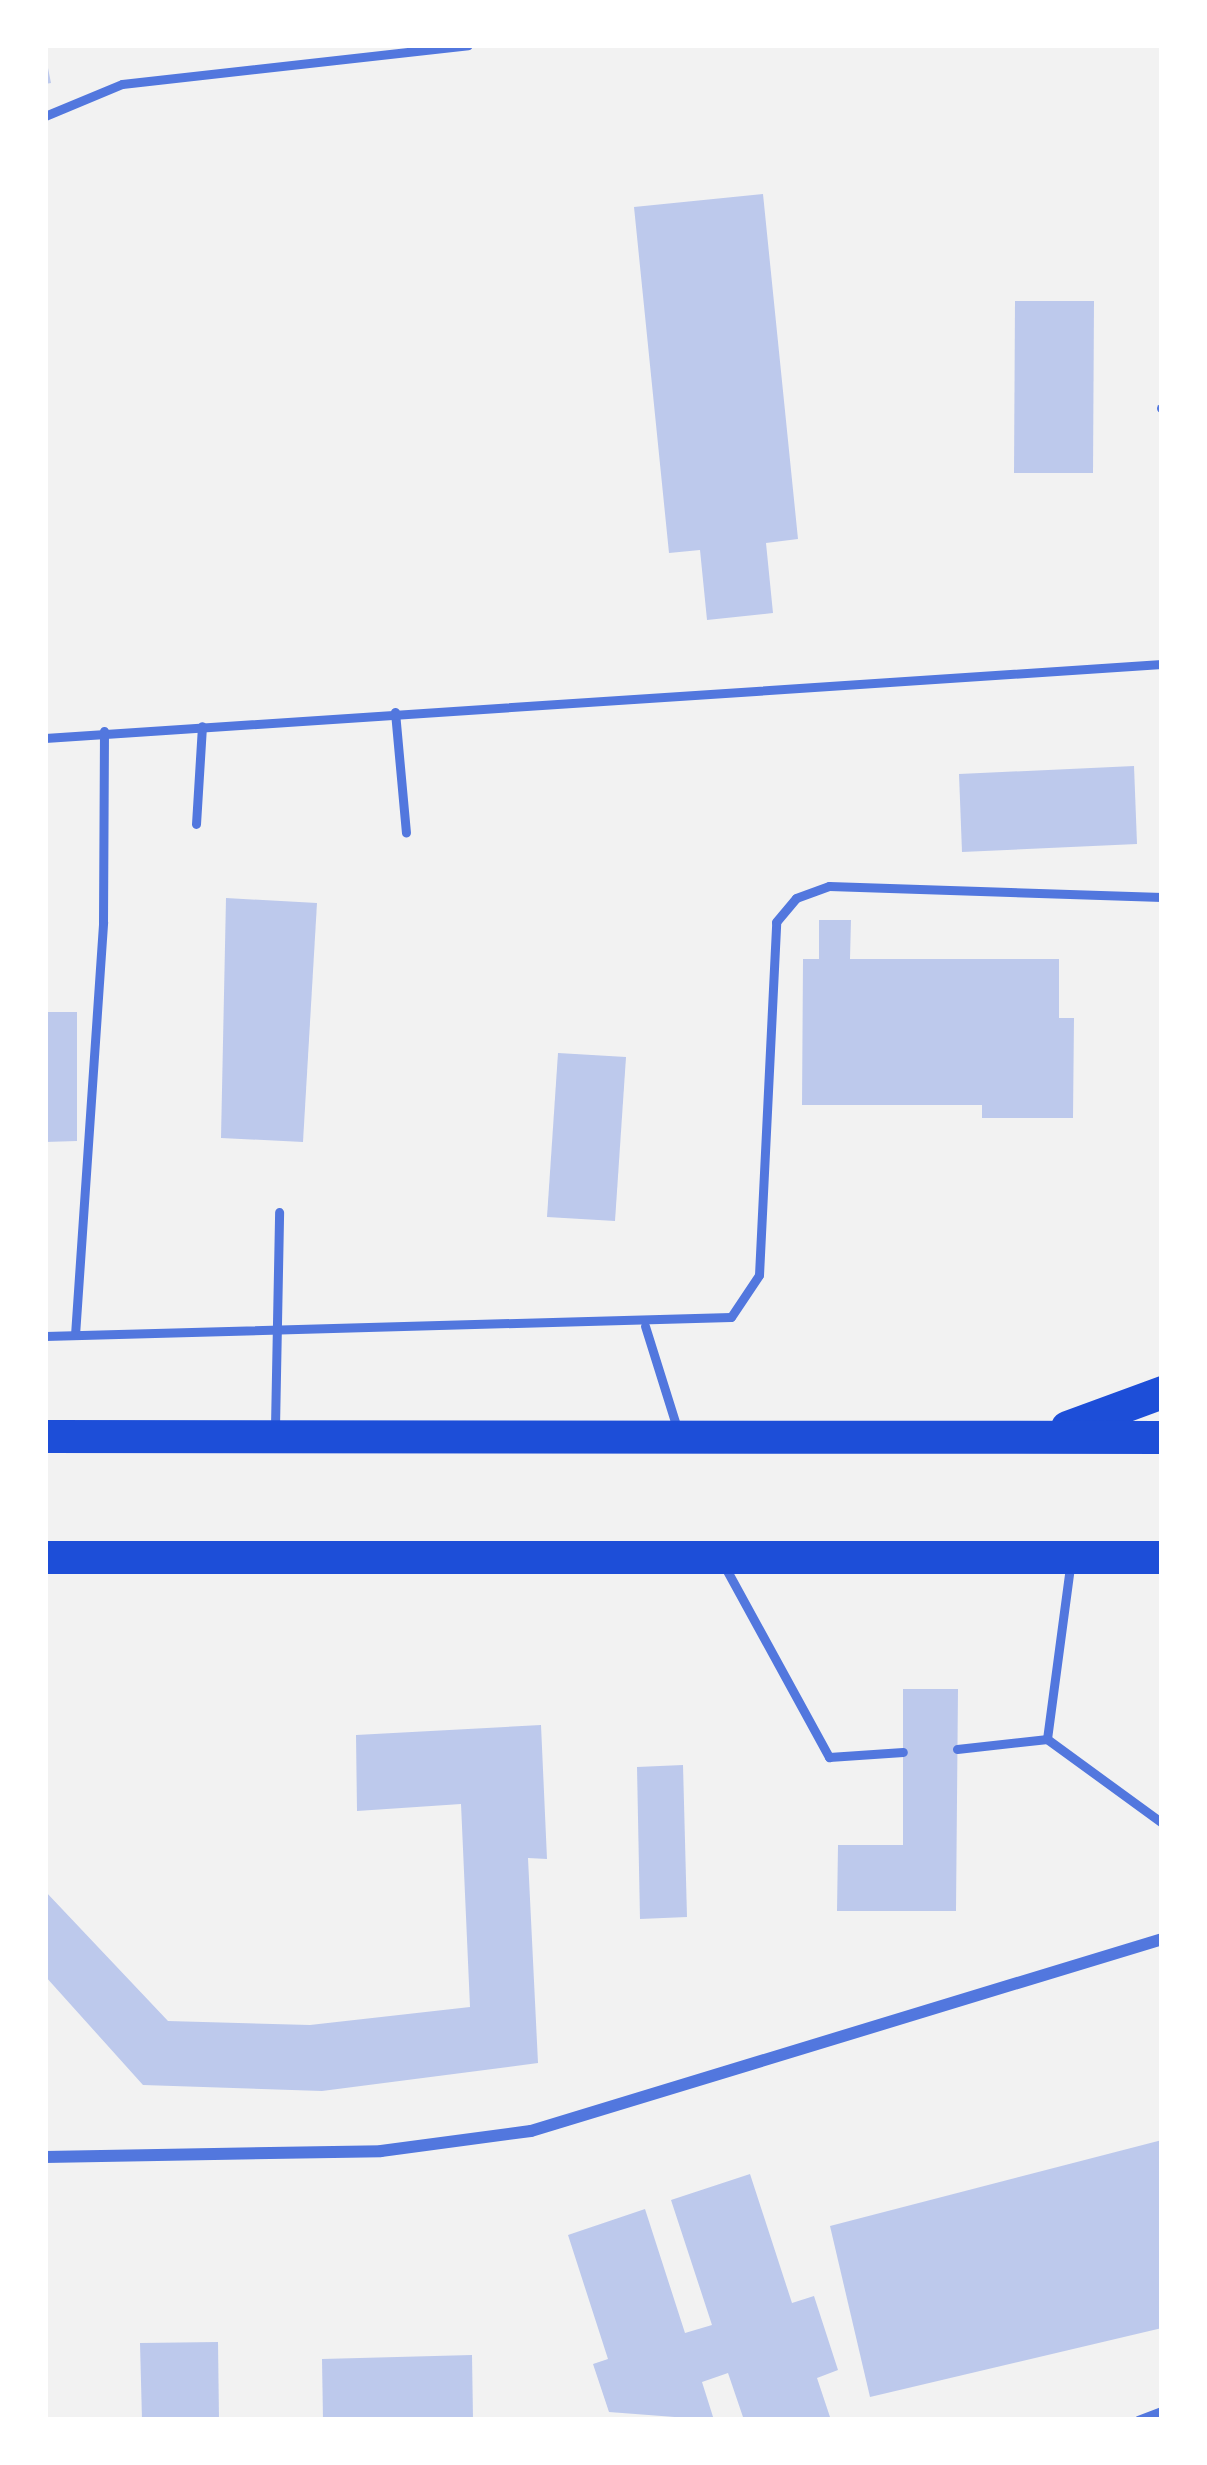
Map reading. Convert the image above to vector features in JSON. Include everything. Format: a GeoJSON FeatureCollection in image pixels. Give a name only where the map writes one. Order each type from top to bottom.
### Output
{"type":"FeatureCollection","features":[{"type":"Feature","properties":{"kind":"highway"},"geometry":{"type":"LineString","coordinates":[[1048,1433],[1162,1393]]}},
{"type":"Feature","properties":{"kind":"highway"},"geometry":{"type":"LineString","coordinates":[[45,1436],[1048,1433],[1162,1438]]}},
{"type":"Feature","properties":{"kind":"highway"},"geometry":{"type":"LineString","coordinates":[[45,1557],[1162,1557]]}},
{"type":"Feature","properties":{"kind":"highway"},"geometry":{"type":"LineString","coordinates":[[1121,1557],[1162,1569]]}},
{"type":"Feature","properties":{"kind":"street"},"geometry":{"type":"LineString","coordinates":[[45,2156],[381,2151],[531,2132],[1162,1939]]}},
{"type":"Feature","properties":{"kind":"lane"},"geometry":{"type":"LineString","coordinates":[[45,116],[122,84],[468,45]]}},
{"type":"Feature","properties":{"kind":"lane"},"geometry":{"type":"LineString","coordinates":[[45,738],[1162,664]]}},
{"type":"Feature","properties":{"kind":"lane"},"geometry":{"type":"LineString","coordinates":[[395,712],[406,833]]}},
{"type":"Feature","properties":{"kind":"lane"},"geometry":{"type":"LineString","coordinates":[[196,824],[202,726]]}},
{"type":"Feature","properties":{"kind":"lane"},"geometry":{"type":"LineString","coordinates":[[75,1335],[104,922],[104,731]]}},
{"type":"Feature","properties":{"kind":"lane"},"geometry":{"type":"LineString","coordinates":[[45,1336],[645,1326],[730,1317],[751,1300],[776,922],[796,898],[829,886],[1162,897]]}},
{"type":"Feature","properties":{"kind":"lane"},"geometry":{"type":"LineString","coordinates":[[275,1432],[283,1331],[279,1212]]}},
{"type":"Feature","properties":{"kind":"lane"},"geometry":{"type":"LineString","coordinates":[[645,1326],[679,1433]]}},
{"type":"Feature","properties":{"kind":"lane"},"geometry":{"type":"LineString","coordinates":[[1047,1739],[1071,1556]]}},
{"type":"Feature","properties":{"kind":"lane"},"geometry":{"type":"LineString","coordinates":[[719,1558],[829,1757],[903,1752]]}},
{"type":"Feature","properties":{"kind":"lane"},"geometry":{"type":"LineString","coordinates":[[957,1749],[1047,1739],[1162,1822]]}},
{"type":"Feature","properties":{"kind":"lane"},"geometry":{"type":"LineString","coordinates":[[1138,2420],[1162,2411]]}},
{"type":"Feature","properties":{"kind":"building"},"geometry":{"type":"Polygon","coordinates":[[[45,53],[51,83],[45,84],[45,53]]]}},
{"type":"Feature","properties":{"kind":"building"},"geometry":{"type":"Polygon","coordinates":[[[763,194],[798,539],[766,543],[773,613],[707,620],[700,550],[669,553],[634,207],[763,194]]]}},
{"type":"Feature","properties":{"kind":"building"},"geometry":{"type":"Polygon","coordinates":[[[1015,301],[1094,301],[1093,473],[1014,473],[1015,301]]]}},
{"type":"Feature","properties":{"kind":"building"},"geometry":{"type":"Polygon","coordinates":[[[1134,766],[1137,844],[962,852],[959,774],[1134,766]]]}},
{"type":"Feature","properties":{"kind":"building"},"geometry":{"type":"Polygon","coordinates":[[[226,898],[317,903],[303,1142],[221,1138],[226,898]]]}},
{"type":"Feature","properties":{"kind":"building"},"geometry":{"type":"Polygon","coordinates":[[[819,920],[851,920],[850,959],[1059,959],[1059,1018],[1074,1018],[1073,1118],[982,1118],[982,1105],[802,1105],[803,959],[819,959],[819,920]]]}},
{"type":"Feature","properties":{"kind":"building"},"geometry":{"type":"Polygon","coordinates":[[[45,1012],[77,1012],[77,1141],[45,1142],[45,1012]]]}},
{"type":"Feature","properties":{"kind":"building"},"geometry":{"type":"Polygon","coordinates":[[[558,1053],[626,1057],[615,1221],[547,1217],[558,1053]]]}},
{"type":"Feature","properties":{"kind":"building"},"geometry":{"type":"Polygon","coordinates":[[[903,1689],[958,1689],[956,1911],[837,1911],[838,1845],[903,1845],[903,1689]]]}},
{"type":"Feature","properties":{"kind":"building"},"geometry":{"type":"Polygon","coordinates":[[[541,1725],[547,1859],[528,1858],[538,2063],[322,2091],[143,2085],[45,1976],[45,1891],[168,2021],[310,2025],[470,2007],[461,1804],[357,1811],[356,1735],[541,1725]]]}},
{"type":"Feature","properties":{"kind":"building"},"geometry":{"type":"Polygon","coordinates":[[[683,1765],[687,1917],[640,1919],[637,1767],[683,1765]]]}},
{"type":"Feature","properties":{"kind":"building"},"geometry":{"type":"Polygon","coordinates":[[[1162,2140],[1162,2328],[870,2397],[830,2226],[1162,2140]]]}},
{"type":"Feature","properties":{"kind":"building"},"geometry":{"type":"Polygon","coordinates":[[[750,2174],[792,2303],[814,2296],[838,2370],[817,2378],[831,2420],[744,2420],[728,2373],[702,2382],[714,2420],[609,2412],[593,2364],[608,2359],[568,2235],[645,2209],[685,2333],[712,2325],[671,2200],[750,2174]]]}},
{"type":"Feature","properties":{"kind":"building"},"geometry":{"type":"Polygon","coordinates":[[[218,2342],[219,2420],[142,2420],[140,2343],[218,2342]]]}},
{"type":"Feature","properties":{"kind":"building"},"geometry":{"type":"Polygon","coordinates":[[[472,2355],[473,2420],[323,2420],[322,2359],[472,2355]]]}}]}
